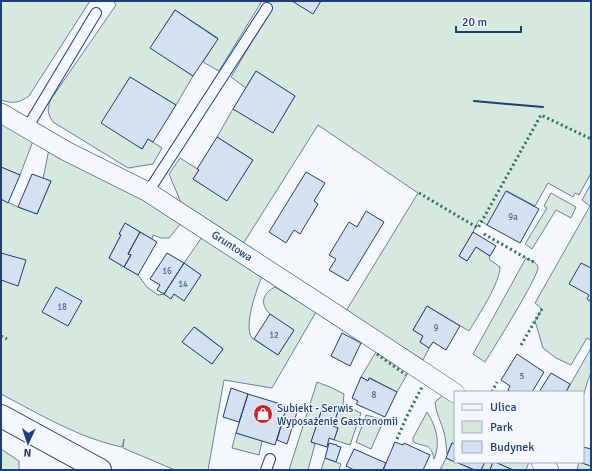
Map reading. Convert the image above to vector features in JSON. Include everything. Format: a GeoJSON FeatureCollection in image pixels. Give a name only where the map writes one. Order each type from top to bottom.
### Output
{"type":"FeatureCollection","features":[{"type":"Feature","properties":{"kind":"street","name":"Gruntowa"},"geometry":{"type":"LineString","coordinates":[[1,113],[66,151],[148,192],[454,392]]}},
{"type":"Feature","properties":{"kind":"street"},"geometry":{"type":"LineString","coordinates":[[1,416],[100,470]]}},
{"type":"Feature","properties":{"kind":"lane"},"geometry":{"type":"LineString","coordinates":[[148,192],[267,8]]}},
{"type":"Feature","properties":{"kind":"lane"},"geometry":{"type":"LineString","coordinates":[[27,128],[96,13]]}},
{"type":"Feature","properties":{"kind":"lane"},"geometry":{"type":"LineString","coordinates":[[266,470],[270,459]]}},
{"type":"Feature","properties":{"kind":"green space"},"geometry":{"type":"Polygon","coordinates":[[[1,1],[90,1],[29,96],[16,102],[1,100],[1,1]]]}},
{"type":"Feature","properties":{"kind":"green space"},"geometry":{"type":"Polygon","coordinates":[[[113,1],[262,1],[219,71],[203,62],[218,38],[175,10],[151,48],[193,76],[176,105],[130,77],[142,149],[148,139],[162,148],[153,164],[128,168],[53,122],[49,113],[48,108],[51,99],[116,5],[113,1]]]}},
{"type":"Feature","properties":{"kind":"green space"},"geometry":{"type":"Polygon","coordinates":[[[262,1],[591,1],[591,173],[579,195],[575,193],[573,197],[548,183],[535,206],[507,191],[487,225],[479,220],[459,256],[467,261],[476,247],[490,256],[489,259],[500,267],[496,282],[469,331],[427,306],[413,330],[423,336],[420,342],[429,348],[423,360],[346,311],[418,193],[318,125],[243,244],[182,205],[169,174],[180,158],[199,170],[193,179],[227,200],[253,160],[217,137],[233,109],[273,132],[295,96],[256,71],[246,88],[231,77],[272,8],[262,1]]]}},
{"type":"Feature","properties":{"kind":"green space"},"geometry":{"type":"Polygon","coordinates":[[[1,123],[33,141],[20,175],[1,167],[1,123]]]}},
{"type":"Feature","properties":{"kind":"green space"},"geometry":{"type":"Polygon","coordinates":[[[49,149],[156,203],[182,222],[169,238],[161,238],[153,235],[152,239],[125,223],[119,234],[121,235],[109,258],[138,275],[147,287],[158,295],[164,294],[171,298],[174,294],[184,300],[201,275],[184,263],[202,237],[262,276],[252,307],[249,325],[250,332],[252,338],[278,355],[294,330],[276,319],[264,306],[264,299],[268,292],[275,287],[316,312],[272,388],[224,380],[208,470],[175,470],[123,448],[124,439],[122,447],[90,438],[60,425],[1,394],[1,199],[37,214],[51,181],[43,179],[49,149]],[[195,327],[183,342],[212,364],[223,349],[195,327]]]}},
{"type":"Feature","properties":{"kind":"green space"},"geometry":{"type":"Polygon","coordinates":[[[591,184],[591,340],[587,338],[571,365],[556,358],[543,348],[535,321],[542,309],[535,303],[590,206],[582,200],[591,184]]]}},
{"type":"Feature","properties":{"kind":"green space"},"geometry":{"type":"Polygon","coordinates":[[[551,193],[576,207],[571,218],[556,210],[532,249],[525,244],[547,208],[544,206],[551,193]]]}},
{"type":"Feature","properties":{"kind":"green space"},"geometry":{"type":"Polygon","coordinates":[[[526,258],[533,261],[537,265],[538,267],[536,273],[515,313],[485,362],[473,354],[526,258]]]}},
{"type":"Feature","properties":{"kind":"green space"},"geometry":{"type":"Polygon","coordinates":[[[591,348],[591,373],[584,394],[584,391],[567,391],[591,348]]]}},
{"type":"Feature","properties":{"kind":"green space"},"geometry":{"type":"Polygon","coordinates":[[[377,350],[409,371],[397,392],[370,378],[368,381],[361,377],[377,350]]]}},
{"type":"Feature","properties":{"kind":"green space"},"geometry":{"type":"Polygon","coordinates":[[[317,382],[344,394],[343,405],[361,413],[350,445],[334,440],[338,428],[333,426],[338,411],[323,406],[311,442],[315,444],[308,470],[289,470],[317,382]]]}},
{"type":"Feature","properties":{"kind":"green space"},"geometry":{"type":"Polygon","coordinates":[[[443,395],[454,402],[454,444],[452,443],[447,454],[445,435],[437,414],[435,402],[443,395]]]}},
{"type":"Feature","properties":{"kind":"green space"},"geometry":{"type":"Polygon","coordinates":[[[427,412],[433,423],[437,441],[434,459],[430,448],[413,441],[413,438],[427,412]]]}},
{"type":"Feature","properties":{"kind":"green space"},"geometry":{"type":"Polygon","coordinates":[[[366,415],[384,420],[371,449],[356,442],[366,415]]]}},
{"type":"Feature","properties":{"kind":"green space"},"geometry":{"type":"Polygon","coordinates":[[[236,433],[262,441],[259,455],[232,448],[236,433]]]}},
{"type":"Feature","properties":{"kind":"green space"},"geometry":{"type":"Polygon","coordinates":[[[1,449],[19,461],[19,470],[1,470],[1,449]]]}},
{"type":"Feature","properties":{"kind":"green space"},"geometry":{"type":"Polygon","coordinates":[[[325,458],[341,464],[339,470],[321,470],[325,458]]]}},
{"type":"Feature","properties":{"kind":"green space"},"geometry":{"type":"Polygon","coordinates":[[[446,458],[454,461],[454,463],[470,468],[469,470],[440,470],[446,458]]]}},
{"type":"Feature","properties":{"kind":"green space"},"geometry":{"type":"Polygon","coordinates":[[[484,463],[493,463],[490,470],[481,470],[484,463]]]}},
{"type":"Feature","properties":{"kind":"green space"},"geometry":{"type":"Polygon","coordinates":[[[497,463],[529,463],[526,470],[513,470],[497,463]]]}},
{"type":"Feature","properties":{"kind":"green space"},"geometry":{"type":"Polygon","coordinates":[[[579,463],[591,466],[591,470],[577,470],[579,463]]]}},
{"type":"Feature","properties":{"kind":"building"},"geometry":{"type":"Polygon","coordinates":[[[292,1],[321,1],[313,14],[292,1]]]}},
{"type":"Feature","properties":{"kind":"building"},"geometry":{"type":"Polygon","coordinates":[[[175,10],[218,39],[193,76],[150,48],[175,10]]]}},
{"type":"Feature","properties":{"kind":"building"},"geometry":{"type":"Polygon","coordinates":[[[256,71],[295,96],[273,133],[233,109],[256,71]]]}},
{"type":"Feature","properties":{"kind":"building"},"geometry":{"type":"Polygon","coordinates":[[[130,77],[176,105],[153,142],[148,139],[142,149],[101,123],[130,77]]]}},
{"type":"Feature","properties":{"kind":"building"},"geometry":{"type":"Polygon","coordinates":[[[217,137],[253,160],[227,201],[193,179],[199,170],[197,169],[217,137]]]}},
{"type":"Feature","properties":{"kind":"building"},"geometry":{"type":"Polygon","coordinates":[[[1,167],[20,175],[8,203],[1,199],[1,167]]]}},
{"type":"Feature","properties":{"kind":"building"},"geometry":{"type":"Polygon","coordinates":[[[306,172],[325,183],[314,201],[318,204],[300,234],[294,230],[286,243],[269,232],[306,172]]]}},
{"type":"Feature","properties":{"kind":"building"},"geometry":{"type":"Polygon","coordinates":[[[32,174],[51,181],[37,214],[18,207],[32,174]]]}},
{"type":"Feature","properties":{"kind":"building"},"geometry":{"type":"Polygon","coordinates":[[[506,191],[539,209],[520,243],[487,225],[506,191]]]}},
{"type":"Feature","properties":{"kind":"building"},"geometry":{"type":"Polygon","coordinates":[[[366,211],[384,222],[348,281],[329,270],[336,259],[329,255],[349,222],[357,227],[366,211]]]}},
{"type":"Feature","properties":{"kind":"building"},"geometry":{"type":"Polygon","coordinates":[[[125,223],[140,232],[128,254],[131,255],[124,267],[109,258],[121,235],[119,234],[125,223]]]}},
{"type":"Feature","properties":{"kind":"building"},"geometry":{"type":"Polygon","coordinates":[[[140,232],[157,242],[138,275],[124,267],[131,255],[128,254],[140,232]]]}},
{"type":"Feature","properties":{"kind":"building"},"geometry":{"type":"Polygon","coordinates":[[[473,232],[496,246],[490,256],[476,247],[467,261],[459,256],[473,232]]]}},
{"type":"Feature","properties":{"kind":"building"},"geometry":{"type":"Polygon","coordinates":[[[1,253],[26,260],[18,286],[1,280],[1,253]]]}},
{"type":"Feature","properties":{"kind":"building"},"geometry":{"type":"Polygon","coordinates":[[[167,253],[184,263],[164,294],[157,290],[160,285],[150,279],[167,253]]]}},
{"type":"Feature","properties":{"kind":"building"},"geometry":{"type":"Polygon","coordinates":[[[184,263],[201,275],[184,301],[174,294],[171,299],[164,294],[184,263]]]}},
{"type":"Feature","properties":{"kind":"building"},"geometry":{"type":"Polygon","coordinates":[[[581,263],[591,268],[591,302],[587,299],[589,295],[569,284],[581,263]]]}},
{"type":"Feature","properties":{"kind":"building"},"geometry":{"type":"Polygon","coordinates":[[[56,287],[82,301],[68,326],[42,312],[56,287]]]}},
{"type":"Feature","properties":{"kind":"building"},"geometry":{"type":"Polygon","coordinates":[[[427,306],[460,326],[446,350],[433,342],[429,348],[420,342],[423,336],[413,330],[427,306]]]}},
{"type":"Feature","properties":{"kind":"building"},"geometry":{"type":"Polygon","coordinates":[[[270,314],[294,330],[278,355],[254,339],[270,314]]]}},
{"type":"Feature","properties":{"kind":"building"},"geometry":{"type":"Polygon","coordinates":[[[194,327],[223,349],[212,364],[182,342],[194,327]]]}},
{"type":"Feature","properties":{"kind":"building"},"geometry":{"type":"Polygon","coordinates":[[[342,333],[361,343],[350,366],[331,356],[342,333]]]}},
{"type":"Feature","properties":{"kind":"building"},"geometry":{"type":"Polygon","coordinates":[[[517,354],[544,372],[533,391],[510,391],[508,390],[510,386],[501,380],[517,354]]]}},
{"type":"Feature","properties":{"kind":"building"},"geometry":{"type":"Polygon","coordinates":[[[551,373],[570,384],[566,391],[540,391],[551,373]]]}},
{"type":"Feature","properties":{"kind":"building"},"geometry":{"type":"Polygon","coordinates":[[[361,377],[368,381],[369,378],[397,392],[385,417],[356,404],[358,401],[352,398],[361,377]]]}},
{"type":"Feature","properties":{"kind":"building"},"geometry":{"type":"Polygon","coordinates":[[[231,388],[248,394],[239,422],[223,417],[231,388]]]}},
{"type":"Feature","properties":{"kind":"building","name":"Subiekt - Serwis Wyposażenie Gastronomii"},"geometry":{"type":"Polygon","coordinates":[[[248,394],[287,406],[275,445],[236,433],[248,394]]]}},
{"type":"Feature","properties":{"kind":"building"},"geometry":{"type":"Polygon","coordinates":[[[287,406],[298,409],[287,444],[277,440],[287,406]]]}},
{"type":"Feature","properties":{"kind":"building"},"geometry":{"type":"Polygon","coordinates":[[[323,406],[338,411],[333,426],[338,428],[334,440],[329,438],[327,447],[311,442],[323,406]]]}},
{"type":"Feature","properties":{"kind":"building"},"geometry":{"type":"Polygon","coordinates":[[[395,442],[403,445],[404,443],[430,455],[423,470],[383,470],[395,442]]]}},
{"type":"Feature","properties":{"kind":"building"},"geometry":{"type":"Polygon","coordinates":[[[329,443],[341,447],[336,462],[325,458],[329,443]]]}},
{"type":"Feature","properties":{"kind":"building"},"geometry":{"type":"Polygon","coordinates":[[[452,443],[454,444],[454,462],[446,458],[452,443]]]}},
{"type":"Feature","properties":{"kind":"building"},"geometry":{"type":"Polygon","coordinates":[[[584,447],[591,449],[591,466],[582,463],[584,463],[584,447]]]}},
{"type":"Feature","properties":{"kind":"building"},"geometry":{"type":"Polygon","coordinates":[[[354,449],[386,463],[383,470],[354,470],[346,466],[354,449]]]}},
{"type":"Feature","properties":{"kind":"building"},"geometry":{"type":"Polygon","coordinates":[[[458,463],[484,463],[481,470],[475,470],[458,463]]]}},
{"type":"Feature","properties":{"kind":"building"},"geometry":{"type":"Polygon","coordinates":[[[493,463],[497,463],[513,470],[490,470],[493,463]]]}},
{"type":"Feature","properties":{"kind":"hedge"},"geometry":{"type":"LineString","coordinates":[[419,193],[478,228],[541,115],[591,139]]}},
{"type":"Feature","properties":{"kind":"hedge"},"geometry":{"type":"LineString","coordinates":[[484,234],[536,263]]}},
{"type":"Feature","properties":{"kind":"hedge"},"geometry":{"type":"LineString","coordinates":[[521,345],[542,309]]}},
{"type":"Feature","properties":{"kind":"hedge"},"geometry":{"type":"LineString","coordinates":[[1,336],[7,339]]}},
{"type":"Feature","properties":{"kind":"hedge"},"geometry":{"type":"LineString","coordinates":[[377,354],[406,375]]}},
{"type":"Feature","properties":{"kind":"hedge"},"geometry":{"type":"LineString","coordinates":[[492,391],[497,382]]}},
{"type":"Feature","properties":{"kind":"hedge"},"geometry":{"type":"LineString","coordinates":[[397,439],[423,385]]}},
{"type":"Feature","properties":{"kind":"wall"},"geometry":{"type":"LineString","coordinates":[[474,101],[543,107]]}},
{"type":"Feature","properties":{"kind":"place","name":"Subiekt - Serwis Wyposażenie Gastronomii"},"geometry":{"type":"Point","coordinates":[263,414]}}]}
